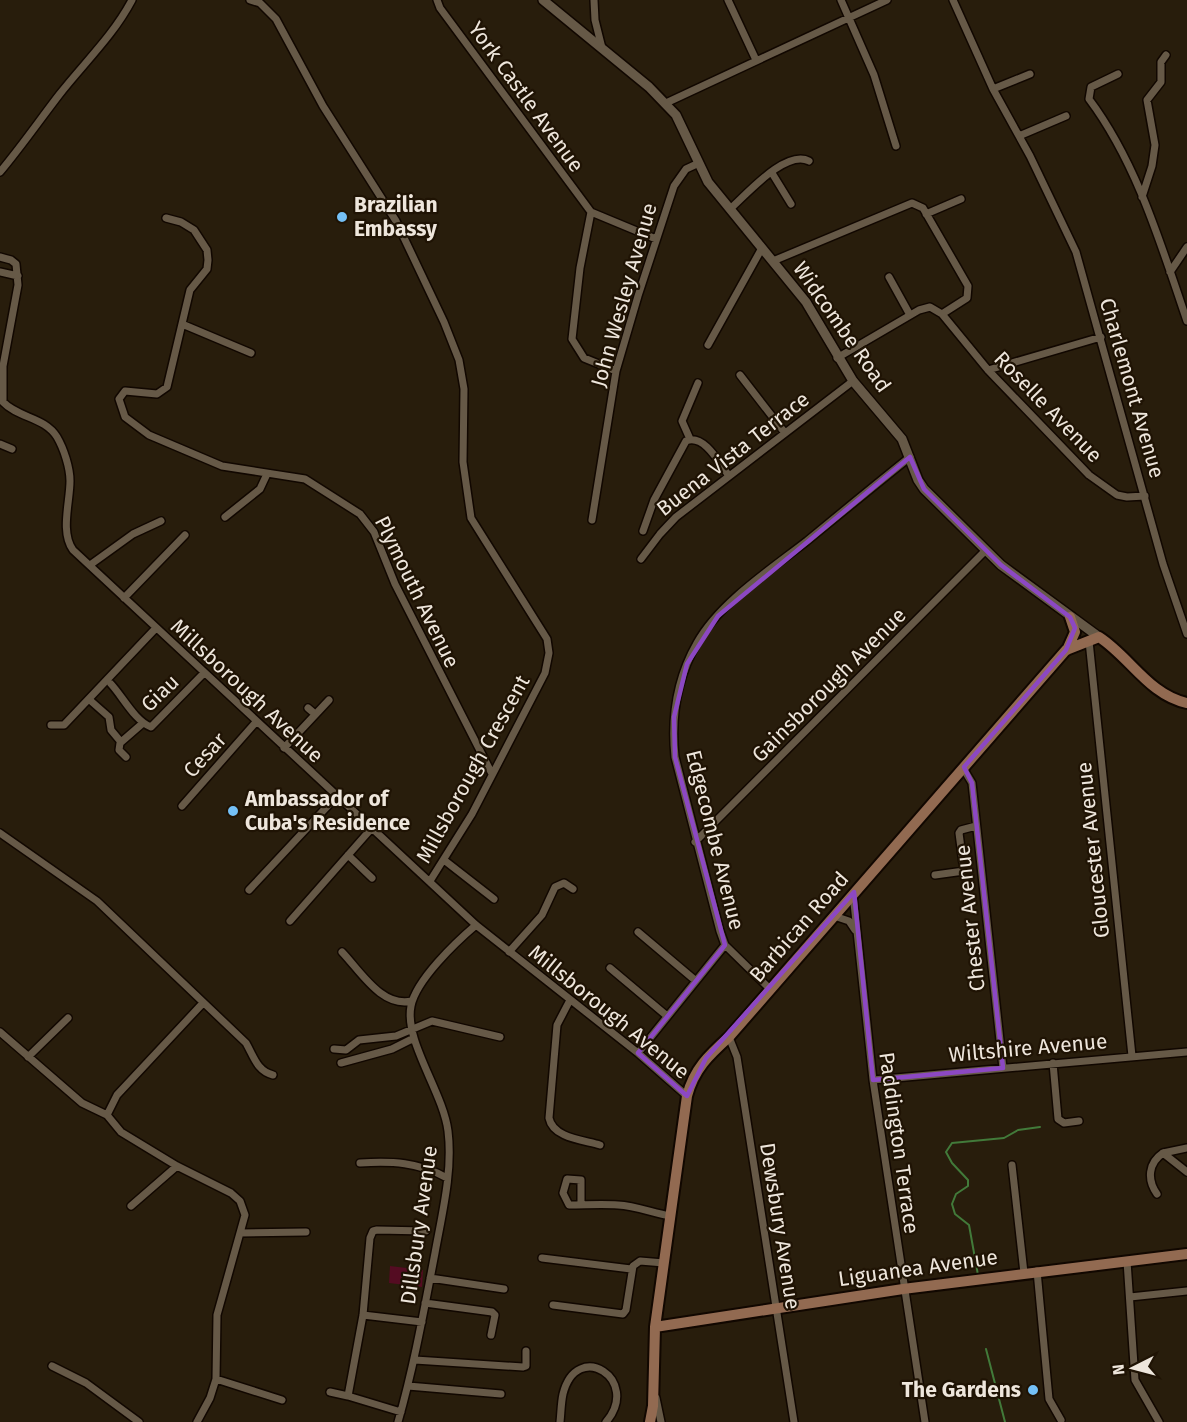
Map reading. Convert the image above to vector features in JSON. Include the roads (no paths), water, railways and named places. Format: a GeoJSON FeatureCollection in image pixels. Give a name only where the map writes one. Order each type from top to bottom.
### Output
{"type":"FeatureCollection","features":[{"type":"Feature","properties":{"kind":"main road"},"geometry":{"type":"LineString","coordinates":[[1066,650],[1075,632],[1070,617]]}},
{"type":"Feature","properties":{"kind":"main road"},"geometry":{"type":"LineString","coordinates":[[1094,639],[1166,696],[1187,703]]}},
{"type":"Feature","properties":{"kind":"main road","name":"Barbican Road"},"geometry":{"type":"LineString","coordinates":[[650,1422],[655,1328],[687,1096],[698,1068],[729,1037],[1066,650],[1094,639]]}},
{"type":"Feature","properties":{"kind":"main road","name":"Liguanea Avenue"},"geometry":{"type":"LineString","coordinates":[[655,1328],[903,1289],[1187,1254]]}},
{"type":"Feature","properties":{"kind":"street"},"geometry":{"type":"LineString","coordinates":[[0,172],[60,94],[104,44],[132,0]]}},
{"type":"Feature","properties":{"kind":"street","name":"Millsborough Crescent"},"geometry":{"type":"LineString","coordinates":[[250,0],[263,2],[276,20],[323,106],[396,221],[444,322],[459,360],[464,389],[463,462],[471,518],[547,639],[549,653],[545,673],[492,774],[430,882]]}},
{"type":"Feature","properties":{"kind":"street","name":"York Castle Avenue"},"geometry":{"type":"LineString","coordinates":[[437,0],[440,8],[591,212]]}},
{"type":"Feature","properties":{"kind":"street","name":"Widcombe Road"},"geometry":{"type":"LineString","coordinates":[[543,0],[666,103],[676,115],[708,182],[806,302],[837,358],[853,381],[902,439],[924,489],[1026,586],[1070,617],[1094,639]]}},
{"type":"Feature","properties":{"kind":"street"},"geometry":{"type":"LineString","coordinates":[[594,0],[595,21],[602,51]]}},
{"type":"Feature","properties":{"kind":"street"},"geometry":{"type":"LineString","coordinates":[[728,0],[756,60]]}},
{"type":"Feature","properties":{"kind":"street"},"geometry":{"type":"LineString","coordinates":[[841,0],[874,75],[896,146]]}},
{"type":"Feature","properties":{"kind":"street"},"geometry":{"type":"LineString","coordinates":[[666,103],[887,0]]}},
{"type":"Feature","properties":{"kind":"street","name":"Charlemont Avenue"},"geometry":{"type":"LineString","coordinates":[[953,0],[993,89],[1030,156],[1076,252],[1178,614],[1187,634]]}},
{"type":"Feature","properties":{"kind":"street"},"geometry":{"type":"LineString","coordinates":[[1142,197],[1152,166],[1155,145],[1147,100],[1161,82],[1161,62],[1166,55]]}},
{"type":"Feature","properties":{"kind":"street"},"geometry":{"type":"LineString","coordinates":[[993,89],[1030,74]]}},
{"type":"Feature","properties":{"kind":"street"},"geometry":{"type":"LineString","coordinates":[[1118,75],[1091,87],[1089,99],[1115,136],[1142,197],[1187,321]]}},
{"type":"Feature","properties":{"kind":"street"},"geometry":{"type":"LineString","coordinates":[[1019,136],[1066,116]]}},
{"type":"Feature","properties":{"kind":"street"},"geometry":{"type":"LineString","coordinates":[[730,209],[793,158],[810,161]]}},
{"type":"Feature","properties":{"kind":"street","name":"John Wesley Avenue"},"geometry":{"type":"LineString","coordinates":[[592,520],[616,371],[674,186],[686,169],[699,163]]}},
{"type":"Feature","properties":{"kind":"street"},"geometry":{"type":"LineString","coordinates":[[772,173],[791,204]]}},
{"type":"Feature","properties":{"kind":"street"},"geometry":{"type":"LineString","coordinates":[[926,214],[961,200]]}},
{"type":"Feature","properties":{"kind":"street"},"geometry":{"type":"LineString","coordinates":[[773,261],[912,204],[923,208],[969,290],[965,301],[942,314],[930,307],[910,315],[837,358]]}},
{"type":"Feature","properties":{"kind":"street"},"geometry":{"type":"LineString","coordinates":[[616,371],[584,358],[572,339],[580,268],[591,212],[656,239]]}},
{"type":"Feature","properties":{"kind":"street","name":"Plymouth Avenue"},"geometry":{"type":"LineString","coordinates":[[166,218],[181,222],[194,230],[207,250],[207,269],[190,290],[167,387],[157,394],[125,391],[119,405],[125,417],[149,435],[222,466],[304,479],[346,503],[368,523],[413,621],[492,774]]}},
{"type":"Feature","properties":{"kind":"street"},"geometry":{"type":"LineString","coordinates":[[708,345],[762,248]]}},
{"type":"Feature","properties":{"kind":"street"},"geometry":{"type":"LineString","coordinates":[[1170,272],[1186,250]]}},
{"type":"Feature","properties":{"kind":"street"},"geometry":{"type":"LineString","coordinates":[[0,257],[12,260],[16,264],[18,276],[0,272]]}},
{"type":"Feature","properties":{"kind":"street","name":"Millsborough Avenue"},"geometry":{"type":"LineString","coordinates":[[18,276],[16,302],[3,366],[1,398],[8,408],[46,425],[57,436],[70,479],[69,543],[202,676],[284,748],[476,925],[638,1053],[687,1096]]}},
{"type":"Feature","properties":{"kind":"street"},"geometry":{"type":"LineString","coordinates":[[889,277],[910,315]]}},
{"type":"Feature","properties":{"kind":"street","name":"Roselle Avenue"},"geometry":{"type":"LineString","coordinates":[[942,314],[988,370],[1089,475],[1118,495],[1145,496]]}},
{"type":"Feature","properties":{"kind":"street"},"geometry":{"type":"LineString","coordinates":[[182,324],[251,353]]}},
{"type":"Feature","properties":{"kind":"street"},"geometry":{"type":"LineString","coordinates":[[988,370],[1101,337]]}},
{"type":"Feature","properties":{"kind":"street"},"geometry":{"type":"LineString","coordinates":[[740,375],[786,433]]}},
{"type":"Feature","properties":{"kind":"street","name":"Buena Vista Terrace"},"geometry":{"type":"LineString","coordinates":[[641,560],[667,526],[853,381]]}},
{"type":"Feature","properties":{"kind":"street"},"geometry":{"type":"LineString","coordinates":[[698,383],[682,421],[690,439],[707,447],[729,476]]}},
{"type":"Feature","properties":{"kind":"street"},"geometry":{"type":"LineString","coordinates":[[643,531],[654,500],[681,447],[690,439]]}},
{"type":"Feature","properties":{"kind":"street"},"geometry":{"type":"LineString","coordinates":[[0,444],[12,449]]}},
{"type":"Feature","properties":{"kind":"street","name":"Edgecombe Avenue"},"geometry":{"type":"LineString","coordinates":[[770,989],[725,945],[695,842],[675,758],[673,737],[677,697],[697,643],[718,616],[753,584],[910,457]]}},
{"type":"Feature","properties":{"kind":"street"},"geometry":{"type":"LineString","coordinates":[[225,517],[260,489],[267,474]]}},
{"type":"Feature","properties":{"kind":"street"},"geometry":{"type":"LineString","coordinates":[[90,566],[133,534],[161,521]]}},
{"type":"Feature","properties":{"kind":"street"},"geometry":{"type":"LineString","coordinates":[[124,598],[185,535]]}},
{"type":"Feature","properties":{"kind":"street","name":"Gainsborough Avenue"},"geometry":{"type":"LineString","coordinates":[[695,842],[986,550]]}},
{"type":"Feature","properties":{"kind":"street"},"geometry":{"type":"LineString","coordinates":[[51,725],[64,725],[156,628]]}},
{"type":"Feature","properties":{"kind":"street","name":"Gloucester Avenue"},"geometry":{"type":"LineString","coordinates":[[1094,639],[1132,1056]]}},
{"type":"Feature","properties":{"kind":"street","name":"Giau"},"geometry":{"type":"LineString","coordinates":[[111,684],[143,723],[151,727],[202,676]]}},
{"type":"Feature","properties":{"kind":"street"},"geometry":{"type":"LineString","coordinates":[[284,748],[315,714],[318,706],[329,699]]}},
{"type":"Feature","properties":{"kind":"street"},"geometry":{"type":"LineString","coordinates":[[92,702],[109,717],[111,730],[122,742],[119,750],[126,757]]}},
{"type":"Feature","properties":{"kind":"street"},"geometry":{"type":"LineString","coordinates":[[308,708],[315,714]]}},
{"type":"Feature","properties":{"kind":"street","name":"Giau"},"geometry":{"type":"LineString","coordinates":[[122,742],[143,723]]}},
{"type":"Feature","properties":{"kind":"street","name":"Cesar"},"geometry":{"type":"LineString","coordinates":[[182,806],[254,724]]}},
{"type":"Feature","properties":{"kind":"street","name":"Chester Avenue"},"geometry":{"type":"LineString","coordinates":[[963,768],[972,783],[1003,1068]]}},
{"type":"Feature","properties":{"kind":"street"},"geometry":{"type":"LineString","coordinates":[[249,890],[336,797]]}},
{"type":"Feature","properties":{"kind":"street"},"geometry":{"type":"LineString","coordinates":[[935,875],[964,871],[959,833],[961,830],[976,826]]}},
{"type":"Feature","properties":{"kind":"street"},"geometry":{"type":"LineString","coordinates":[[290,921],[371,829]]}},
{"type":"Feature","properties":{"kind":"street"},"geometry":{"type":"LineString","coordinates":[[0,833],[98,901],[246,1044],[258,1067],[264,1073],[273,1075]]}},
{"type":"Feature","properties":{"kind":"street"},"geometry":{"type":"LineString","coordinates":[[348,855],[372,878]]}},
{"type":"Feature","properties":{"kind":"street"},"geometry":{"type":"LineString","coordinates":[[444,860],[494,899]]}},
{"type":"Feature","properties":{"kind":"street"},"geometry":{"type":"LineString","coordinates":[[509,952],[542,915],[555,887],[564,883],[573,889]]}},
{"type":"Feature","properties":{"kind":"street","name":"Paddington Terrace"},"geometry":{"type":"LineString","coordinates":[[853,894],[873,1080],[925,1422]]}},
{"type":"Feature","properties":{"kind":"street"},"geometry":{"type":"LineString","coordinates":[[834,916],[849,921],[856,932]]}},
{"type":"Feature","properties":{"kind":"street"},"geometry":{"type":"LineString","coordinates":[[342,952],[385,998],[402,1003],[412,1001],[417,990],[441,960],[476,925]]}},
{"type":"Feature","properties":{"kind":"street"},"geometry":{"type":"LineString","coordinates":[[638,932],[696,981]]}},
{"type":"Feature","properties":{"kind":"street"},"geometry":{"type":"LineString","coordinates":[[638,1053],[725,945]]}},
{"type":"Feature","properties":{"kind":"street"},"geometry":{"type":"LineString","coordinates":[[610,968],[667,1016]]}},
{"type":"Feature","properties":{"kind":"street"},"geometry":{"type":"LineString","coordinates":[[570,1000],[557,1025],[550,1125],[560,1134],[600,1145]]}},
{"type":"Feature","properties":{"kind":"street","name":"Dillsbury Avenue"},"geometry":{"type":"LineString","coordinates":[[398,1422],[415,1360],[426,1303],[450,1151],[442,1104],[414,1038],[412,1001]]}},
{"type":"Feature","properties":{"kind":"street"},"geometry":{"type":"LineString","coordinates":[[107,1115],[117,1095],[173,1038],[203,1003]]}},
{"type":"Feature","properties":{"kind":"street"},"geometry":{"type":"LineString","coordinates":[[28,1057],[69,1018]]}},
{"type":"Feature","properties":{"kind":"street"},"geometry":{"type":"LineString","coordinates":[[334,1049],[346,1050],[359,1040],[390,1037],[425,1022],[446,1022],[500,1037]]}},
{"type":"Feature","properties":{"kind":"street"},"geometry":{"type":"LineString","coordinates":[[0,1032],[82,1103],[107,1115],[121,1131],[177,1166],[220,1186],[240,1201],[245,1215],[226,1274],[217,1315],[216,1379],[210,1398],[197,1422]]}},
{"type":"Feature","properties":{"kind":"street","name":"Dewsbury Avenue"},"geometry":{"type":"LineString","coordinates":[[729,1037],[737,1057],[794,1422]]}},
{"type":"Feature","properties":{"kind":"street"},"geometry":{"type":"LineString","coordinates":[[341,1063],[392,1049],[414,1038]]}},
{"type":"Feature","properties":{"kind":"street","name":"Wiltshire Avenue"},"geometry":{"type":"LineString","coordinates":[[873,1080],[1187,1052]]}},
{"type":"Feature","properties":{"kind":"street"},"geometry":{"type":"LineString","coordinates":[[1053,1063],[1058,1119],[1064,1123],[1079,1121]]}},
{"type":"Feature","properties":{"kind":"street"},"geometry":{"type":"LineString","coordinates":[[1157,1194],[1153,1188],[1150,1168],[1154,1159],[1163,1153],[1187,1148]]}},
{"type":"Feature","properties":{"kind":"street"},"geometry":{"type":"LineString","coordinates":[[1163,1153],[1187,1172]]}},
{"type":"Feature","properties":{"kind":"street"},"geometry":{"type":"LineString","coordinates":[[360,1163],[387,1161],[418,1165],[447,1178]]}},
{"type":"Feature","properties":{"kind":"street"},"geometry":{"type":"LineString","coordinates":[[1012,1165],[1024,1273]]}},
{"type":"Feature","properties":{"kind":"street"},"geometry":{"type":"LineString","coordinates":[[131,1206],[177,1166]]}},
{"type":"Feature","properties":{"kind":"street"},"geometry":{"type":"LineString","coordinates":[[581,1205],[618,1205],[671,1216]]}},
{"type":"Feature","properties":{"kind":"street"},"geometry":{"type":"LineString","coordinates":[[348,1396],[363,1315],[371,1234],[381,1230],[426,1231]]}},
{"type":"Feature","properties":{"kind":"street"},"geometry":{"type":"LineString","coordinates":[[240,1233],[306,1232]]}},
{"type":"Feature","properties":{"kind":"street"},"geometry":{"type":"LineString","coordinates":[[542,1258],[631,1269]]}},
{"type":"Feature","properties":{"kind":"street"},"geometry":{"type":"LineString","coordinates":[[553,1305],[625,1313],[631,1269],[640,1260],[664,1263]]}},
{"type":"Feature","properties":{"kind":"street"},"geometry":{"type":"LineString","coordinates":[[1127,1261],[1136,1380],[1159,1422]]}},
{"type":"Feature","properties":{"kind":"street"},"geometry":{"type":"LineString","coordinates":[[1037,1271],[1049,1399],[1061,1420]]}},
{"type":"Feature","properties":{"kind":"street"},"geometry":{"type":"LineString","coordinates":[[430,1278],[504,1289]]}},
{"type":"Feature","properties":{"kind":"street"},"geometry":{"type":"LineString","coordinates":[[1130,1297],[1187,1291]]}},
{"type":"Feature","properties":{"kind":"street"},"geometry":{"type":"LineString","coordinates":[[426,1303],[492,1312],[495,1315],[491,1335]]}},
{"type":"Feature","properties":{"kind":"street"},"geometry":{"type":"LineString","coordinates":[[363,1315],[422,1322]]}},
{"type":"Feature","properties":{"kind":"street"},"geometry":{"type":"LineString","coordinates":[[415,1360],[524,1367],[526,1366],[526,1351]]}},
{"type":"Feature","properties":{"kind":"street"},"geometry":{"type":"LineString","coordinates":[[51,1366],[86,1383],[139,1422]]}},
{"type":"Feature","properties":{"kind":"street"},"geometry":{"type":"LineString","coordinates":[[560,1422],[563,1393],[568,1382],[575,1373],[594,1366],[604,1369],[615,1387],[613,1414],[606,1422]]}},
{"type":"Feature","properties":{"kind":"street"},"geometry":{"type":"LineString","coordinates":[[216,1379],[282,1400]]}},
{"type":"Feature","properties":{"kind":"street"},"geometry":{"type":"LineString","coordinates":[[408,1386],[501,1394]]}},
{"type":"Feature","properties":{"kind":"street"},"geometry":{"type":"LineString","coordinates":[[653,1391],[661,1422]]}},
{"type":"Feature","properties":{"kind":"street"},"geometry":{"type":"LineString","coordinates":[[330,1392],[401,1412]]}},
{"type":"Feature","properties":{"kind":"waterway"},"geometry":{"type":"LineString","coordinates":[[978,1275],[969,1225],[955,1214],[952,1204],[956,1194],[968,1186],[968,1180],[952,1163],[946,1152],[952,1143],[1004,1138],[1018,1130],[1040,1127]]}},
{"type":"Feature","properties":{"kind":"waterway"},"geometry":{"type":"LineString","coordinates":[[986,1349],[1005,1422]]}},
{"type":"Feature","properties":{"kind":"place","name":"Brazilian Embassy"},"geometry":{"type":"Point","coordinates":[342,217]}},
{"type":"Feature","properties":{"kind":"place","name":"Ambassador of Cuba's Residence"},"geometry":{"type":"Point","coordinates":[233,811]}},
{"type":"Feature","properties":{"kind":"place","name":"The Gardens"},"geometry":{"type":"Point","coordinates":[1033,1390]}}]}
